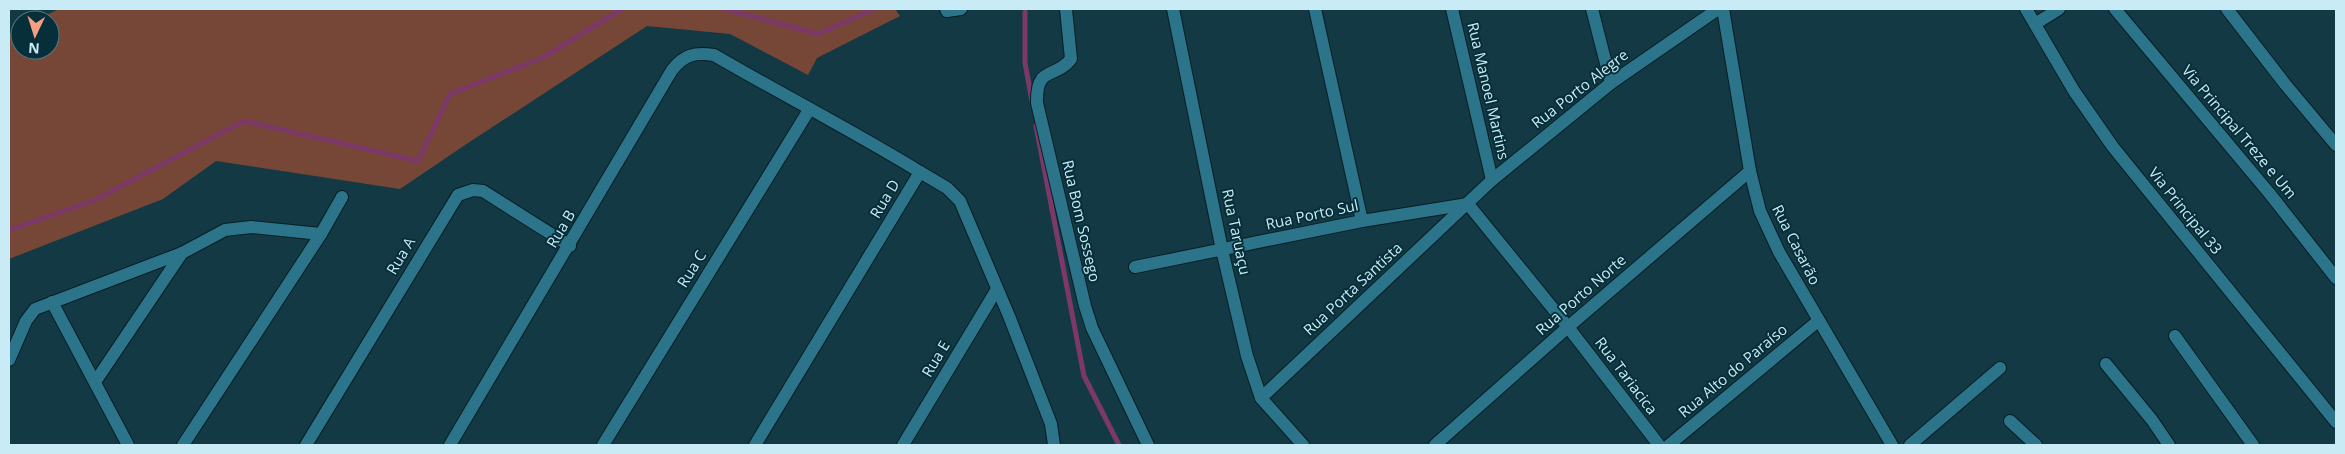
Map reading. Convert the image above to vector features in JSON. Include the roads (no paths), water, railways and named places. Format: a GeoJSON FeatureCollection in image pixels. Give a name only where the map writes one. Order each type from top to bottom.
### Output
{"type":"FeatureCollection","features":[{"type":"Feature","properties":{"kind":"street"},"geometry":{"type":"LineString","coordinates":[[946,9],[947,11],[961,9]]}},
{"type":"Feature","properties":{"kind":"street","name":"Rua Bom Sossego"},"geometry":{"type":"LineString","coordinates":[[1066,9],[1070,58],[1042,78],[1038,88],[1037,103],[1085,306],[1092,328],[1148,445]]}},
{"type":"Feature","properties":{"kind":"street","name":"Rua Taruaçu"},"geometry":{"type":"LineString","coordinates":[[1173,9],[1222,250],[1247,356],[1261,398],[1303,445]]}},
{"type":"Feature","properties":{"kind":"street"},"geometry":{"type":"LineString","coordinates":[[1315,9],[1362,220]]}},
{"type":"Feature","properties":{"kind":"street","name":"Rua Manoel Martins"},"geometry":{"type":"LineString","coordinates":[[1452,9],[1492,180]]}},
{"type":"Feature","properties":{"kind":"street"},"geometry":{"type":"LineString","coordinates":[[1592,9],[1611,83]]}},
{"type":"Feature","properties":{"kind":"street","name":"Rua Porto Alegre"},"geometry":{"type":"LineString","coordinates":[[1468,204],[1492,180],[1611,83],[1718,9]]}},
{"type":"Feature","properties":{"kind":"street","name":"Rua Casarão"},"geometry":{"type":"LineString","coordinates":[[1723,9],[1755,196],[1768,231],[1818,321],[1892,445]]}},
{"type":"Feature","properties":{"kind":"street","name":"Via Principal 33"},"geometry":{"type":"LineString","coordinates":[[2026,9],[2074,91],[2113,147],[2336,422]]}},
{"type":"Feature","properties":{"kind":"street"},"geometry":{"type":"LineString","coordinates":[[2035,24],[2059,9]]}},
{"type":"Feature","properties":{"kind":"street","name":"Via Principal Treze e Um"},"geometry":{"type":"LineString","coordinates":[[2115,9],[2270,194],[2336,278]]}},
{"type":"Feature","properties":{"kind":"street"},"geometry":{"type":"LineString","coordinates":[[2227,9],[2285,84],[2336,145]]}},
{"type":"Feature","properties":{"kind":"street","name":"Rua B"},"geometry":{"type":"LineString","coordinates":[[450,445],[570,246],[672,70],[687,56],[697,53],[714,55]]}},
{"type":"Feature","properties":{"kind":"street","name":"Rua D"},"geometry":{"type":"LineString","coordinates":[[714,55],[809,110],[871,142],[920,172],[755,445]]}},
{"type":"Feature","properties":{"kind":"street","name":"Rua C"},"geometry":{"type":"LineString","coordinates":[[603,445],[809,110]]}},
{"type":"Feature","properties":{"kind":"street","name":"Rua Porto Norte"},"geometry":{"type":"LineString","coordinates":[[1435,445],[1568,327],[1750,171]]}},
{"type":"Feature","properties":{"kind":"street"},"geometry":{"type":"LineString","coordinates":[[920,172],[947,188],[960,201],[1052,424],[1054,445]]}},
{"type":"Feature","properties":{"kind":"street","name":"Rua A"},"geometry":{"type":"LineString","coordinates":[[306,445],[458,195],[473,190],[483,191],[570,246]]}},
{"type":"Feature","properties":{"kind":"street"},"geometry":{"type":"LineString","coordinates":[[183,445],[321,234],[342,196]]}},
{"type":"Feature","properties":{"kind":"street","name":"Rua Porto Sul"},"geometry":{"type":"LineString","coordinates":[[1135,267],[1362,220],[1468,204]]}},
{"type":"Feature","properties":{"kind":"street","name":"Rua Tariacica"},"geometry":{"type":"LineString","coordinates":[[1468,204],[1568,327],[1659,445]]}},
{"type":"Feature","properties":{"kind":"street","name":"Rua Porta Santista"},"geometry":{"type":"LineString","coordinates":[[1261,398],[1468,204]]}},
{"type":"Feature","properties":{"kind":"street"},"geometry":{"type":"LineString","coordinates":[[9,360],[29,315],[35,309],[182,253],[225,230],[251,227],[321,234]]}},
{"type":"Feature","properties":{"kind":"street"},"geometry":{"type":"LineString","coordinates":[[95,382],[182,253]]}},
{"type":"Feature","properties":{"kind":"street","name":"Rua E"},"geometry":{"type":"LineString","coordinates":[[903,445],[997,289]]}},
{"type":"Feature","properties":{"kind":"street"},"geometry":{"type":"LineString","coordinates":[[52,302],[128,445]]}},
{"type":"Feature","properties":{"kind":"street","name":"Rua Alto do Paraíso"},"geometry":{"type":"LineString","coordinates":[[1669,445],[1818,321]]}},
{"type":"Feature","properties":{"kind":"street"},"geometry":{"type":"LineString","coordinates":[[2175,336],[2253,445]]}},
{"type":"Feature","properties":{"kind":"street"},"geometry":{"type":"LineString","coordinates":[[2106,364],[2152,420],[2169,445]]}},
{"type":"Feature","properties":{"kind":"street"},"geometry":{"type":"LineString","coordinates":[[1910,445],[2000,368]]}},
{"type":"Feature","properties":{"kind":"street"},"geometry":{"type":"LineString","coordinates":[[2010,421],[2036,445]]}},
{"type":"Feature","properties":{"kind":"waterway"},"geometry":{"type":"LineString","coordinates":[[9,230],[95,200],[244,121],[418,161],[450,94],[542,58],[622,9]]}},
{"type":"Feature","properties":{"kind":"waterway"},"geometry":{"type":"LineString","coordinates":[[725,9],[818,34],[874,9]]}},
{"type":"Feature","properties":{"kind":"waterway"},"geometry":{"type":"LineString","coordinates":[[1025,12],[1025,63],[1032,101]]}},
{"type":"Feature","properties":{"kind":"waterway"},"geometry":{"type":"LineString","coordinates":[[1036,126],[1084,376],[1119,445]]}}]}
